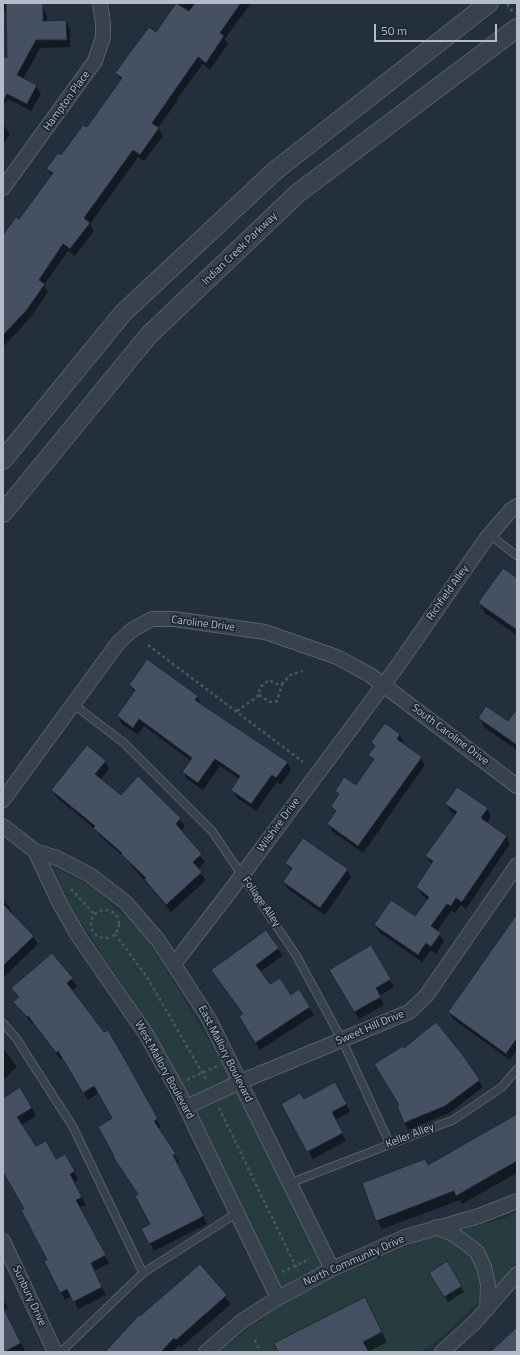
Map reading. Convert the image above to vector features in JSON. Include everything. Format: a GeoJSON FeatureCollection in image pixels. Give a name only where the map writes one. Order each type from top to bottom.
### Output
{"type":"FeatureCollection","features":[{"type":"Feature","properties":{"kind":"street","name":"Hampton Place"},"geometry":{"type":"LineString","coordinates":[[3,188],[95,62],[103,37],[101,3]]}},
{"type":"Feature","properties":{"kind":"street"},"geometry":{"type":"LineString","coordinates":[[3,460],[124,313],[276,170],[489,3]]}},
{"type":"Feature","properties":{"kind":"street","name":"Indian Creek Parkway"},"geometry":{"type":"LineString","coordinates":[[3,513],[149,335],[298,193],[517,28]]}},
{"type":"Feature","properties":{"kind":"street","name":"Richfield Alley"},"geometry":{"type":"LineString","coordinates":[[383,684],[490,535],[511,510],[517,506]]}},
{"type":"Feature","properties":{"kind":"street","name":"Caroline Drive"},"geometry":{"type":"LineString","coordinates":[[3,800],[118,643],[132,630],[152,619],[174,619],[265,632],[337,657],[383,684]]}},
{"type":"Feature","properties":{"kind":"street","name":"South Caroline Drive"},"geometry":{"type":"LineString","coordinates":[[383,684],[517,786]]}},
{"type":"Feature","properties":{"kind":"street","name":"Wilshire Drive"},"geometry":{"type":"LineString","coordinates":[[174,964],[242,875],[383,684]]}},
{"type":"Feature","properties":{"kind":"street"},"geometry":{"type":"LineString","coordinates":[[3,826],[35,850]]}},
{"type":"Feature","properties":{"kind":"street","name":"East Mallory Boulevard"},"geometry":{"type":"LineString","coordinates":[[35,850],[57,858],[90,874],[125,902],[158,940],[209,1019],[332,1269]]}},
{"type":"Feature","properties":{"kind":"street","name":"West Mallory Boulevard"},"geometry":{"type":"LineString","coordinates":[[35,850],[60,904],[79,937],[146,1034],[186,1107],[278,1298]]}},
{"type":"Feature","properties":{"kind":"street","name":"Sweet Hill Drive"},"geometry":{"type":"LineString","coordinates":[[186,1107],[240,1082],[409,1012],[426,996],[517,865]]}},
{"type":"Feature","properties":{"kind":"street","name":"North Community Drive"},"geometry":{"type":"LineString","coordinates":[[206,1352],[242,1321],[278,1298],[332,1269],[405,1237],[479,1216],[517,1201]]}},
{"type":"Feature","properties":{"kind":"street"},"geometry":{"type":"LineString","coordinates":[[436,1227],[451,1232],[464,1240],[477,1252],[484,1267],[488,1284],[487,1309]]}},
{"type":"Feature","properties":{"kind":"street","name":"Sunbury Drive"},"geometry":{"type":"LineString","coordinates":[[3,1241],[55,1352]]}},
{"type":"Feature","properties":{"kind":"street"},"geometry":{"type":"LineString","coordinates":[[442,1352],[487,1309],[517,1274]]}},
{"type":"Feature","properties":{"kind":"lane"},"geometry":{"type":"LineString","coordinates":[[490,535],[517,556]]}},
{"type":"Feature","properties":{"kind":"lane","name":"Foliage Alley"},"geometry":{"type":"LineString","coordinates":[[73,704],[124,743],[212,831],[296,954],[342,1040],[390,1144]]}},
{"type":"Feature","properties":{"kind":"lane"},"geometry":{"type":"LineString","coordinates":[[3,1023],[16,1038],[73,1127],[143,1273]]}},
{"type":"Feature","properties":{"kind":"lane","name":"Keller Alley"},"geometry":{"type":"LineString","coordinates":[[290,1183],[453,1120],[502,1087],[517,1069]]}},
{"type":"Feature","properties":{"kind":"lane"},"geometry":{"type":"LineString","coordinates":[[61,1352],[143,1273],[237,1213]]}},
{"type":"Feature","properties":{"kind":"path"},"geometry":{"type":"LineString","coordinates":[[148,645],[303,762]]}},
{"type":"Feature","properties":{"kind":"path"},"geometry":{"type":"LineString","coordinates":[[259,695],[270,702],[277,701],[282,684],[290,675],[303,671]]}},
{"type":"Feature","properties":{"kind":"path"},"geometry":{"type":"LineString","coordinates":[[237,711],[259,695],[260,687],[270,680],[276,684],[282,684]]}},
{"type":"Feature","properties":{"kind":"path"},"geometry":{"type":"LineString","coordinates":[[64,893],[72,888],[94,914]]}},
{"type":"Feature","properties":{"kind":"path"},"geometry":{"type":"LineString","coordinates":[[102,910],[115,914],[119,922],[115,934],[111,937],[101,938],[93,933],[90,923],[94,914],[102,910]]}},
{"type":"Feature","properties":{"kind":"path"},"geometry":{"type":"LineString","coordinates":[[115,934],[147,977],[208,1084]]}},
{"type":"Feature","properties":{"kind":"path"},"geometry":{"type":"LineString","coordinates":[[185,1081],[218,1065]]}},
{"type":"Feature","properties":{"kind":"path"},"geometry":{"type":"LineString","coordinates":[[217,1104],[300,1274]]}},
{"type":"Feature","properties":{"kind":"path"},"geometry":{"type":"LineString","coordinates":[[277,1275],[314,1257]]}},
{"type":"Feature","properties":{"kind":"path"},"geometry":{"type":"LineString","coordinates":[[255,1340],[260,1352]]}},
{"type":"Feature","properties":{"kind":"green space"},"geometry":{"type":"Polygon","coordinates":[[[53,867],[91,886],[146,936],[241,1094],[333,1278],[417,1242],[505,1218],[517,1211],[517,1259],[507,1275],[442,1337],[421,1352],[217,1352],[285,1302],[200,1124],[129,994],[71,907],[53,867]]]}},
{"type":"Feature","properties":{"kind":"building"},"geometry":{"type":"Polygon","coordinates":[[[6,3],[43,3],[43,21],[66,20],[67,40],[36,40],[17,75],[37,85],[27,104],[7,94],[3,102],[3,56],[7,58],[6,3]]]}},
{"type":"Feature","properties":{"kind":"building"},"geometry":{"type":"Polygon","coordinates":[[[176,3],[189,11],[195,3],[241,3],[220,33],[224,36],[206,63],[198,57],[152,123],[159,128],[140,155],[133,150],[84,218],[90,223],[70,249],[63,244],[39,280],[45,284],[26,311],[3,335],[3,235],[16,217],[19,219],[53,173],[46,169],[58,153],[61,155],[83,125],[87,127],[122,78],[115,73],[149,27],[156,32],[176,3]]]}},
{"type":"Feature","properties":{"kind":"building"},"geometry":{"type":"Polygon","coordinates":[[[503,568],[517,578],[517,630],[478,603],[503,568]]]}},
{"type":"Feature","properties":{"kind":"building"},"geometry":{"type":"Polygon","coordinates":[[[147,659],[198,696],[195,700],[288,762],[276,778],[272,775],[251,804],[231,790],[240,776],[215,759],[198,783],[182,772],[192,758],[139,719],[133,728],[117,716],[135,690],[129,685],[147,659]]]}},
{"type":"Feature","properties":{"kind":"building"},"geometry":{"type":"Polygon","coordinates":[[[486,706],[508,721],[517,709],[517,745],[478,718],[486,706]]]}},
{"type":"Feature","properties":{"kind":"building"},"geometry":{"type":"Polygon","coordinates":[[[385,723],[400,734],[397,739],[422,757],[358,846],[327,824],[336,811],[331,806],[339,794],[335,791],[344,777],[356,785],[374,759],[368,755],[375,746],[371,742],[385,723]]]}},
{"type":"Feature","properties":{"kind":"building"},"geometry":{"type":"Polygon","coordinates":[[[87,745],[106,761],[95,774],[121,795],[138,776],[181,818],[176,824],[202,854],[193,862],[202,872],[166,905],[144,879],[146,878],[121,854],[122,853],[93,828],[95,826],[51,790],[87,745]]]}},
{"type":"Feature","properties":{"kind":"building"},"geometry":{"type":"Polygon","coordinates":[[[457,787],[488,808],[481,818],[507,836],[462,902],[456,898],[451,906],[447,904],[431,926],[441,933],[431,947],[426,943],[418,955],[374,925],[391,900],[415,916],[429,897],[416,887],[433,861],[425,856],[457,812],[445,804],[457,787]]]}},
{"type":"Feature","properties":{"kind":"building"},"geometry":{"type":"Polygon","coordinates":[[[303,838],[348,869],[320,908],[283,882],[292,868],[285,863],[303,838]]]}},
{"type":"Feature","properties":{"kind":"building"},"geometry":{"type":"Polygon","coordinates":[[[3,904],[34,936],[3,966],[3,904]]]}},
{"type":"Feature","properties":{"kind":"building"},"geometry":{"type":"Polygon","coordinates":[[[517,914],[517,1038],[506,1054],[448,1012],[517,914]]]}},
{"type":"Feature","properties":{"kind":"building"},"geometry":{"type":"Polygon","coordinates":[[[266,930],[279,948],[256,965],[270,984],[280,978],[291,995],[299,989],[310,1007],[255,1043],[239,1016],[243,1014],[211,970],[266,930]]]}},
{"type":"Feature","properties":{"kind":"building"},"geometry":{"type":"Polygon","coordinates":[[[371,945],[391,979],[376,988],[381,997],[354,1012],[329,970],[371,945]]]}},
{"type":"Feature","properties":{"kind":"building"},"geometry":{"type":"Polygon","coordinates":[[[52,953],[73,978],[67,983],[104,1032],[108,1030],[158,1119],[154,1121],[176,1154],[173,1155],[204,1216],[149,1244],[141,1229],[150,1224],[135,1196],[138,1194],[113,1157],[114,1156],[98,1127],[112,1118],[94,1086],[83,1093],[58,1051],[56,1053],[28,1016],[27,1017],[13,1002],[19,997],[11,988],[52,953]]]}},
{"type":"Feature","properties":{"kind":"building"},"geometry":{"type":"Polygon","coordinates":[[[436,1022],[462,1054],[480,1080],[445,1106],[404,1123],[397,1106],[399,1105],[374,1064],[403,1046],[404,1048],[436,1022]]]}},
{"type":"Feature","properties":{"kind":"building"},"geometry":{"type":"Polygon","coordinates":[[[335,1082],[347,1104],[332,1112],[343,1133],[307,1152],[281,1104],[300,1093],[304,1099],[335,1082]]]}},
{"type":"Feature","properties":{"kind":"building"},"geometry":{"type":"Polygon","coordinates":[[[20,1087],[32,1108],[17,1117],[36,1146],[46,1141],[56,1159],[65,1154],[75,1171],[70,1174],[82,1197],[76,1200],[106,1255],[91,1263],[102,1287],[73,1302],[67,1289],[60,1293],[44,1261],[47,1260],[21,1210],[24,1209],[3,1172],[3,1094],[5,1097],[20,1087]]]}},
{"type":"Feature","properties":{"kind":"building"},"geometry":{"type":"Polygon","coordinates":[[[517,1114],[517,1161],[456,1196],[454,1191],[376,1221],[362,1183],[425,1159],[428,1165],[517,1114]]]}},
{"type":"Feature","properties":{"kind":"building"},"geometry":{"type":"Polygon","coordinates":[[[447,1261],[462,1286],[444,1297],[429,1273],[447,1261]]]}},
{"type":"Feature","properties":{"kind":"building"},"geometry":{"type":"Polygon","coordinates":[[[200,1264],[227,1295],[176,1340],[174,1338],[161,1352],[105,1352],[139,1315],[140,1316],[200,1264]]]}},
{"type":"Feature","properties":{"kind":"building"},"geometry":{"type":"Polygon","coordinates":[[[365,1297],[382,1332],[363,1342],[369,1352],[278,1352],[274,1343],[365,1297]]]}},
{"type":"Feature","properties":{"kind":"building"},"geometry":{"type":"Polygon","coordinates":[[[3,1307],[21,1343],[4,1352],[3,1352],[3,1307]]]}},
{"type":"Feature","properties":{"kind":"building"},"geometry":{"type":"Polygon","coordinates":[[[517,1327],[517,1352],[490,1352],[517,1327]]]}}]}
